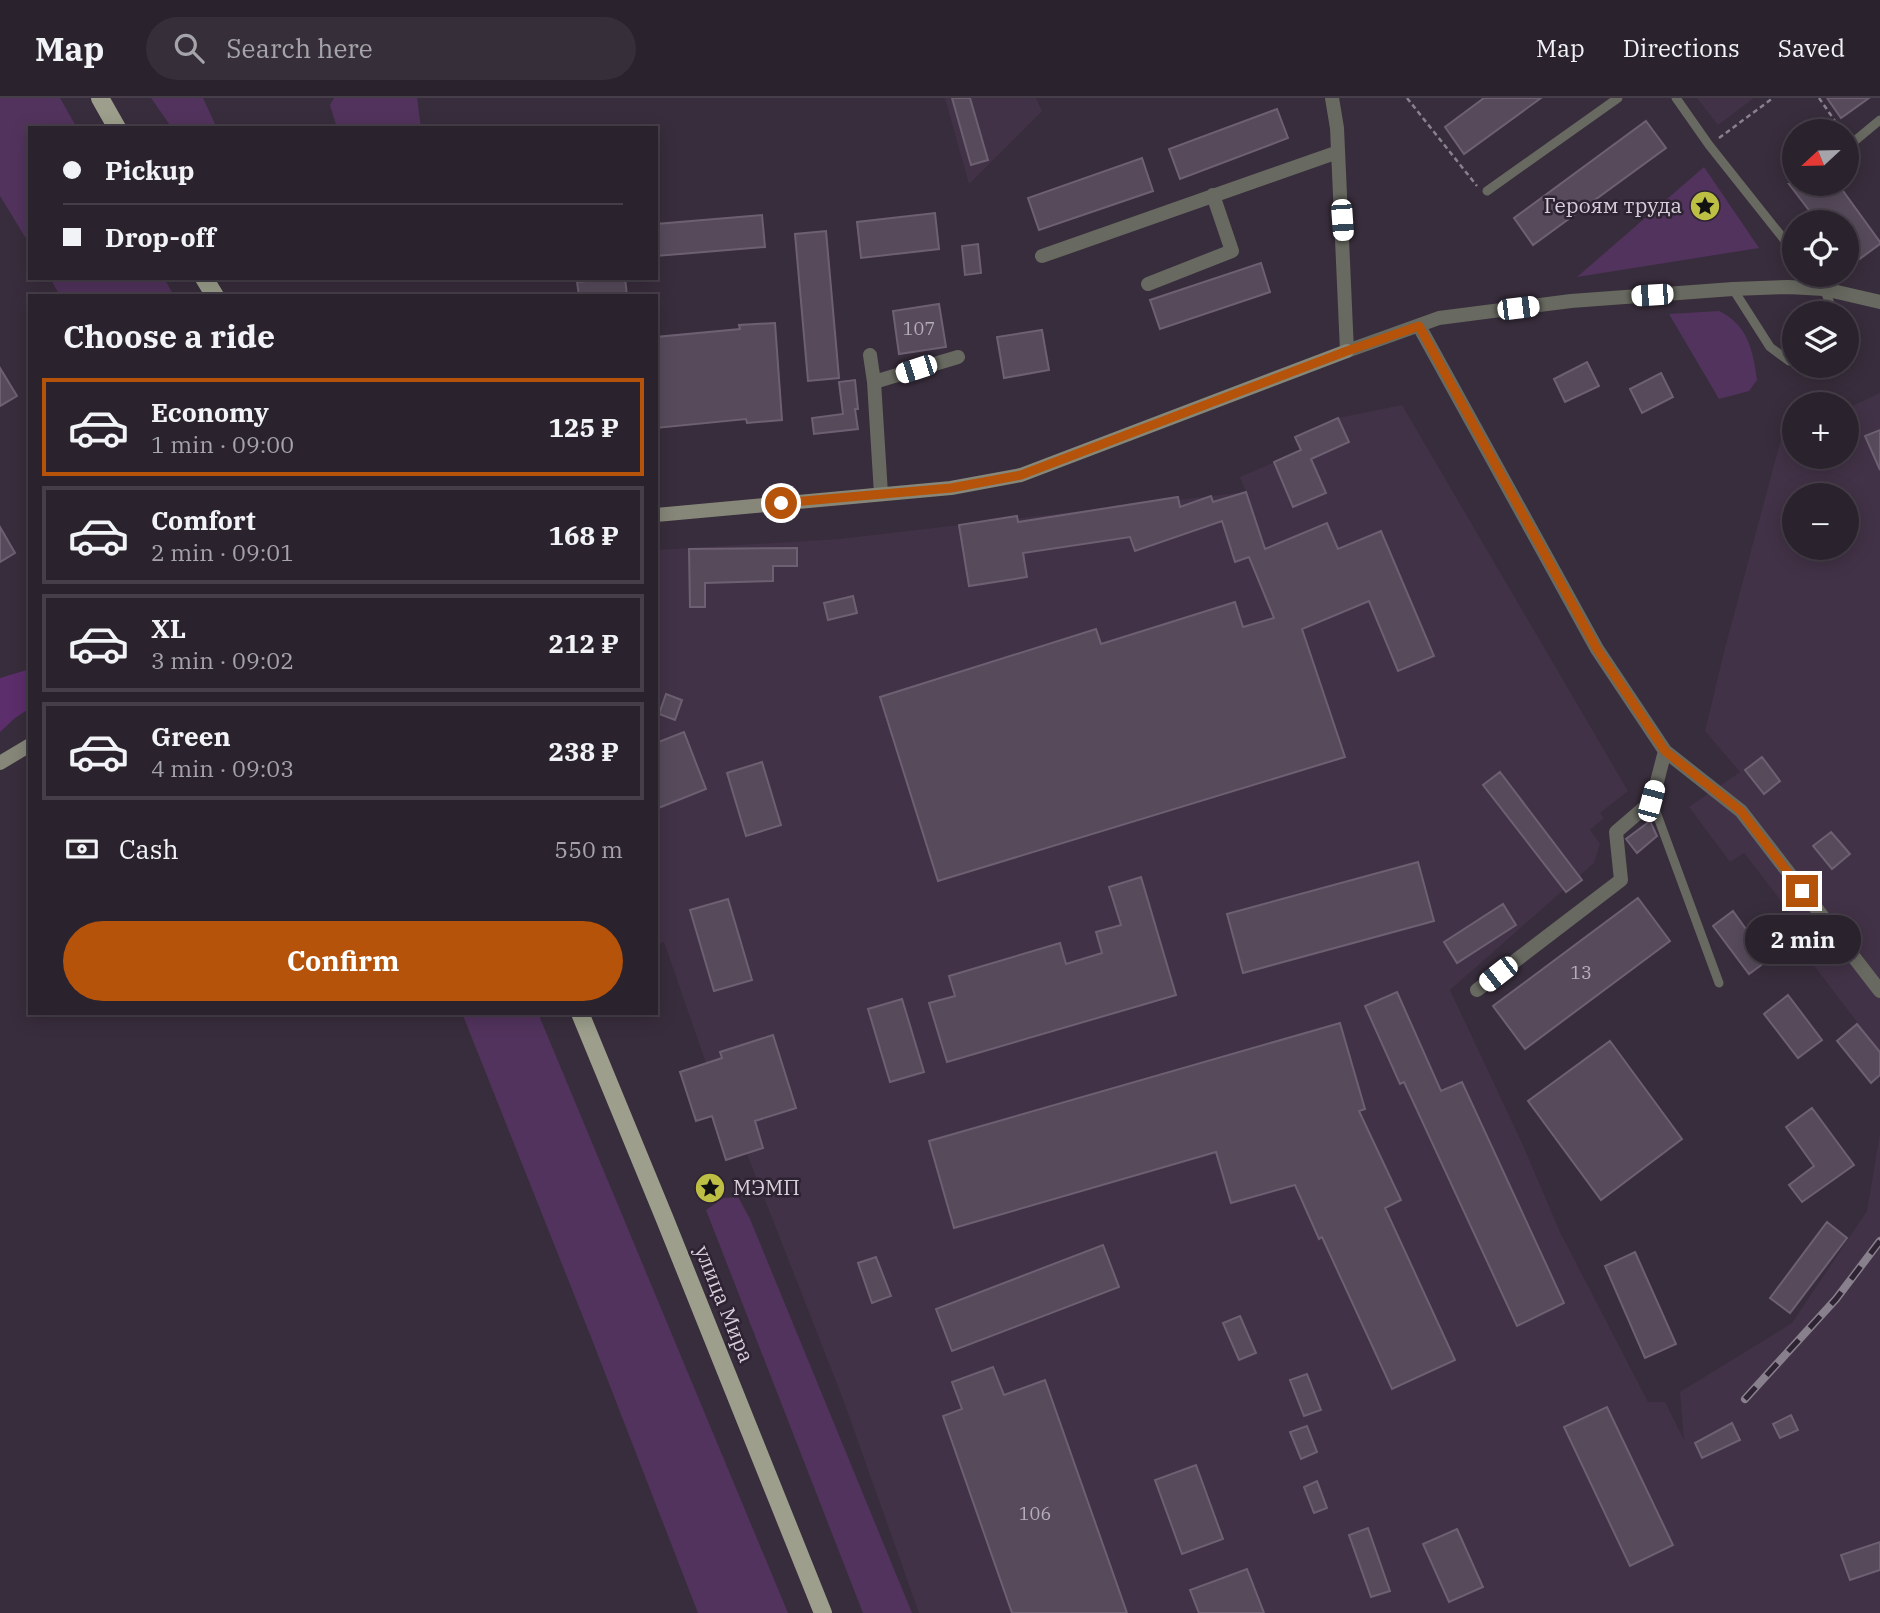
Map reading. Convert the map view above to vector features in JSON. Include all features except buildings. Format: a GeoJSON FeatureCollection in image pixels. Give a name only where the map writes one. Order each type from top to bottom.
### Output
{"type":"FeatureCollection","features":[{"type":"Feature","properties":{"kind":"main road"},"geometry":{"type":"LineString","coordinates":[[100,98],[116,126]]}},
{"type":"Feature","properties":{"kind":"main road","name":"улица Мира"},"geometry":{"type":"LineString","coordinates":[[581,1015],[823,1613]]}},
{"type":"Feature","properties":{"kind":"street"},"geometry":{"type":"LineString","coordinates":[[1332,98],[1337,128],[1344,242],[1347,351]]}},
{"type":"Feature","properties":{"kind":"street"},"geometry":{"type":"LineString","coordinates":[[1042,256],[1338,152]]}},
{"type":"Feature","properties":{"kind":"street"},"geometry":{"type":"LineString","coordinates":[[1148,284],[1232,251],[1213,195]]}},
{"type":"Feature","properties":{"kind":"street"},"geometry":{"type":"LineString","coordinates":[[658,515],[951,488],[1021,475],[1439,318],[1571,301],[1788,287],[1824,289],[1880,302]]}},
{"type":"Feature","properties":{"kind":"street"},"geometry":{"type":"LineString","coordinates":[[1419,326],[1597,649],[1665,751],[1741,811],[1880,991]]}},
{"type":"Feature","properties":{"kind":"street"},"geometry":{"type":"LineString","coordinates":[[870,355],[881,494]]}},
{"type":"Feature","properties":{"kind":"street"},"geometry":{"type":"LineString","coordinates":[[874,383],[958,356]]}},
{"type":"Feature","properties":{"kind":"street"},"geometry":{"type":"LineString","coordinates":[[0,763],[28,746]]}},
{"type":"Feature","properties":{"kind":"street"},"geometry":{"type":"LineString","coordinates":[[1477,990],[1621,880],[1616,832],[1651,801],[1665,751]]}},
{"type":"Feature","properties":{"kind":"lane"},"geometry":{"type":"LineString","coordinates":[[1487,191],[1618,98]]}},
{"type":"Feature","properties":{"kind":"lane"},"geometry":{"type":"LineString","coordinates":[[1675,98],[1782,237]]}},
{"type":"Feature","properties":{"kind":"lane"},"geometry":{"type":"LineString","coordinates":[[1859,137],[1880,120]]}},
{"type":"Feature","properties":{"kind":"lane"},"geometry":{"type":"LineString","coordinates":[[1733,289],[1770,347],[1782,356]]}},
{"type":"Feature","properties":{"kind":"lane"},"geometry":{"type":"LineString","coordinates":[[1824,289],[1828,301]]}},
{"type":"Feature","properties":{"kind":"lane"},"geometry":{"type":"LineString","coordinates":[[1651,801],[1718,983]]}},
{"type":"Feature","properties":{"kind":"path"},"geometry":{"type":"LineString","coordinates":[[1407,98],[1475,185],[1487,191]]}},
{"type":"Feature","properties":{"kind":"path"},"geometry":{"type":"LineString","coordinates":[[1709,145],[1773,98]]}},
{"type":"Feature","properties":{"kind":"path"},"geometry":{"type":"LineString","coordinates":[[1819,98],[1834,119]]}},
{"type":"Feature","properties":{"kind":"shaded area"},"geometry":{"type":"Polygon","coordinates":[[[0,98],[60,98],[76,126],[28,126],[28,242],[0,196],[0,98]]]}},
{"type":"Feature","properties":{"kind":"shaded area"},"geometry":{"type":"Polygon","coordinates":[[[151,98],[203,98],[216,126],[171,126],[151,98]]]}},
{"type":"Feature","properties":{"kind":"shaded area"},"geometry":{"type":"Polygon","coordinates":[[[334,98],[417,98],[421,126],[336,126],[330,105],[334,98]]]}},
{"type":"Feature","properties":{"kind":"shaded area"},"geometry":{"type":"Polygon","coordinates":[[[945,98],[1036,98],[1042,111],[969,184],[945,98]]]}},
{"type":"Feature","properties":{"kind":"shaded area"},"geometry":{"type":"Polygon","coordinates":[[[1697,98],[1754,98],[1718,125],[1697,98]]]}},
{"type":"Feature","properties":{"kind":"shaded area"},"geometry":{"type":"Polygon","coordinates":[[[1704,167],[1759,248],[1577,277],[1704,167]]]}},
{"type":"Feature","properties":{"kind":"shaded area"},"geometry":{"type":"Polygon","coordinates":[[[51,280],[165,280],[173,294],[59,294],[51,280]]]}},
{"type":"Feature","properties":{"kind":"shaded area"},"geometry":{"type":"Polygon","coordinates":[[[1719,311],[1737,323],[1743,331],[1751,349],[1757,380],[1749,391],[1719,399],[1669,314],[1719,311]]]}},
{"type":"Feature","properties":{"kind":"shaded area"},"geometry":{"type":"Polygon","coordinates":[[[1880,393],[1880,1052],[1782,924],[1792,915],[1744,853],[1730,862],[1689,807],[1740,772],[1705,731],[1781,439],[1782,469],[1859,469],[1859,403],[1880,393]]]}},
{"type":"Feature","properties":{"kind":"shaded area"},"geometry":{"type":"Polygon","coordinates":[[[1402,405],[1628,791],[1600,813],[1604,818],[1590,830],[1600,844],[1594,863],[1450,990],[1522,1143],[1559,1230],[1648,1402],[1665,1402],[1684,1440],[1680,1392],[1792,1323],[1867,1211],[1880,1133],[1880,1613],[919,1613],[843,1399],[747,1154],[726,1160],[712,1116],[696,1121],[680,1072],[706,1063],[664,942],[658,944],[658,550],[839,539],[1246,492],[1240,477],[1300,451],[1295,437],[1338,418],[1402,405]]]}},
{"type":"Feature","properties":{"kind":"shaded area"},"geometry":{"type":"Polygon","coordinates":[[[28,670],[28,709],[0,732],[0,678],[28,670]]]}},
{"type":"Feature","properties":{"kind":"shaded area"},"geometry":{"type":"Polygon","coordinates":[[[463,1015],[539,1015],[788,1613],[698,1613],[463,1015]]]}},
{"type":"Feature","properties":{"kind":"shaded area"},"geometry":{"type":"Polygon","coordinates":[[[738,1197],[750,1219],[912,1613],[863,1613],[706,1210],[723,1198],[738,1197]]]}},
{"type":"Feature","properties":{"kind":"railway"},"geometry":{"type":"LineString","coordinates":[[1745,1399],[1836,1299],[1880,1241]]}},
{"type":"Feature","properties":{"kind":"place","name":"Героям труда"},"geometry":{"type":"Point","coordinates":[1705,206]}},
{"type":"Feature","properties":{"kind":"place","name":"МЭМП"},"geometry":{"type":"Point","coordinates":[710,1188]}},
{"type":"Feature","properties":{"kind":"route"},"geometry":{"type":"LineString","coordinates":[[781,503],[951,488],[1021,475],[1419,326],[1597,649],[1665,751],[1741,811],[1802,891]]}}]}
